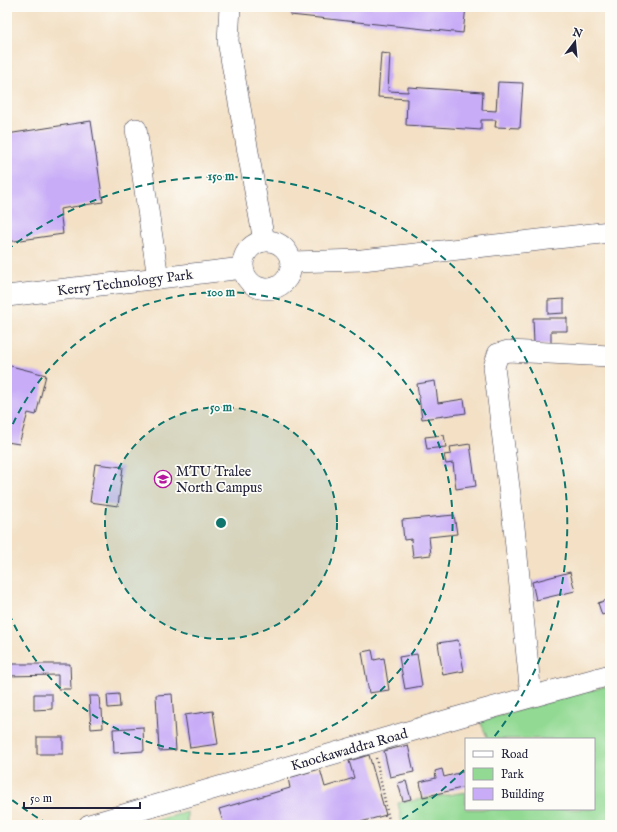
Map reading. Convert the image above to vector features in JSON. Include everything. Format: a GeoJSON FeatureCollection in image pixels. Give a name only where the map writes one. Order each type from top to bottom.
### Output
{"type":"FeatureCollection","features":[{"type":"Feature","properties":{"kind":"street"},"geometry":{"type":"LineString","coordinates":[[230,7],[228,41],[264,241]]}},
{"type":"Feature","properties":{"kind":"street"},"geometry":{"type":"LineString","coordinates":[[136,129],[158,278]]}},
{"type":"Feature","properties":{"kind":"street"},"geometry":{"type":"LineString","coordinates":[[292,262],[362,260],[610,232]]}},
{"type":"Feature","properties":{"kind":"street"},"geometry":{"type":"LineString","coordinates":[[264,241],[279,243],[285,248],[292,262],[289,276],[284,283],[278,287],[270,289],[263,289],[250,282],[245,275],[243,268],[243,260],[250,247],[256,243],[264,241]]}},
{"type":"Feature","properties":{"kind":"street","name":"Kerry Technology Park"},"geometry":{"type":"LineString","coordinates":[[7,296],[243,268]]}},
{"type":"Feature","properties":{"kind":"street"},"geometry":{"type":"LineString","coordinates":[[531,696],[514,527],[494,367],[498,354],[508,351],[610,356]]}},
{"type":"Feature","properties":{"kind":"street","name":"Knockawaddra Road"},"geometry":{"type":"LineString","coordinates":[[89,825],[531,696],[610,675]]}},
{"type":"Feature","properties":{"kind":"path"},"geometry":{"type":"LineString","coordinates":[[373,742],[390,825]]}},
{"type":"Feature","properties":{"kind":"green space"},"geometry":{"type":"Polygon","coordinates":[[[610,685],[610,825],[402,825],[398,803],[465,792],[465,810],[595,810],[595,738],[488,738],[480,721],[610,685]]]}},
{"type":"Feature","properties":{"kind":"green space"},"geometry":{"type":"Polygon","coordinates":[[[187,812],[187,825],[141,825],[187,812]]]}},
{"type":"Feature","properties":{"kind":"building"},"geometry":{"type":"Polygon","coordinates":[[[291,7],[466,7],[463,33],[290,15],[291,7]]]}},
{"type":"Feature","properties":{"kind":"building"},"geometry":{"type":"Polygon","coordinates":[[[381,53],[390,54],[388,91],[408,92],[408,87],[483,92],[482,110],[496,111],[498,82],[523,83],[520,128],[495,127],[496,120],[481,120],[481,130],[406,125],[407,99],[378,97],[381,53]]]}},
{"type":"Feature","properties":{"kind":"building"},"geometry":{"type":"Polygon","coordinates":[[[91,121],[103,202],[60,209],[63,234],[7,242],[7,134],[91,121]]]}},
{"type":"Feature","properties":{"kind":"building"},"geometry":{"type":"Polygon","coordinates":[[[564,299],[564,313],[548,314],[548,300],[564,299]]]}},
{"type":"Feature","properties":{"kind":"building"},"geometry":{"type":"Polygon","coordinates":[[[533,318],[567,318],[567,331],[551,331],[551,344],[534,344],[533,318]]]}},
{"type":"Feature","properties":{"kind":"building"},"geometry":{"type":"Polygon","coordinates":[[[7,365],[46,375],[36,415],[28,413],[19,444],[7,442],[7,365]]]}},
{"type":"Feature","properties":{"kind":"building"},"geometry":{"type":"Polygon","coordinates":[[[435,381],[438,403],[464,399],[466,413],[422,419],[417,384],[435,381]]]}},
{"type":"Feature","properties":{"kind":"building"},"geometry":{"type":"Polygon","coordinates":[[[444,435],[446,447],[427,449],[425,437],[444,435]]]}},
{"type":"Feature","properties":{"kind":"building"},"geometry":{"type":"Polygon","coordinates":[[[470,444],[476,486],[456,489],[453,463],[446,464],[444,455],[451,454],[450,447],[470,444]]]}},
{"type":"Feature","properties":{"kind":"building"},"geometry":{"type":"Polygon","coordinates":[[[95,464],[123,467],[118,506],[90,502],[95,464]]]}},
{"type":"Feature","properties":{"kind":"building"},"geometry":{"type":"Polygon","coordinates":[[[454,515],[457,534],[429,537],[431,555],[413,557],[411,539],[404,540],[402,520],[454,515]]]}},
{"type":"Feature","properties":{"kind":"building"},"geometry":{"type":"Polygon","coordinates":[[[570,572],[575,591],[536,600],[532,582],[570,572]]]}},
{"type":"Feature","properties":{"kind":"building"},"geometry":{"type":"Polygon","coordinates":[[[610,599],[610,612],[602,615],[598,603],[610,599]]]}},
{"type":"Feature","properties":{"kind":"building"},"geometry":{"type":"Polygon","coordinates":[[[458,640],[464,671],[443,675],[438,643],[458,640]]]}},
{"type":"Feature","properties":{"kind":"building"},"geometry":{"type":"Polygon","coordinates":[[[372,650],[374,660],[384,658],[389,690],[369,693],[362,652],[372,650]]]}},
{"type":"Feature","properties":{"kind":"building"},"geometry":{"type":"Polygon","coordinates":[[[417,654],[422,686],[405,689],[399,657],[417,654]]]}},
{"type":"Feature","properties":{"kind":"building"},"geometry":{"type":"Polygon","coordinates":[[[7,664],[70,664],[71,689],[58,689],[58,675],[7,676],[7,664]]]}},
{"type":"Feature","properties":{"kind":"building"},"geometry":{"type":"Polygon","coordinates":[[[34,694],[52,694],[52,709],[34,710],[34,694]]]}},
{"type":"Feature","properties":{"kind":"building"},"geometry":{"type":"Polygon","coordinates":[[[119,694],[120,707],[108,708],[107,695],[119,694]]]}},
{"type":"Feature","properties":{"kind":"building"},"geometry":{"type":"Polygon","coordinates":[[[172,694],[176,750],[159,751],[156,695],[172,694]]]}},
{"type":"Feature","properties":{"kind":"building"},"geometry":{"type":"Polygon","coordinates":[[[89,696],[99,696],[100,709],[102,709],[103,728],[91,729],[89,696]]]}},
{"type":"Feature","properties":{"kind":"building"},"geometry":{"type":"Polygon","coordinates":[[[213,711],[218,744],[190,748],[185,715],[213,711]]]}},
{"type":"Feature","properties":{"kind":"building"},"geometry":{"type":"Polygon","coordinates":[[[143,727],[144,751],[114,753],[113,729],[143,727]]]}},
{"type":"Feature","properties":{"kind":"building"},"geometry":{"type":"Polygon","coordinates":[[[37,737],[63,737],[63,754],[37,754],[37,737]]]}},
{"type":"Feature","properties":{"kind":"building"},"geometry":{"type":"Polygon","coordinates":[[[408,745],[414,772],[390,777],[384,751],[408,745]]]}},
{"type":"Feature","properties":{"kind":"building"},"geometry":{"type":"Polygon","coordinates":[[[369,755],[386,815],[350,825],[224,825],[219,809],[290,788],[288,778],[320,769],[325,787],[354,778],[349,761],[369,755]]]}},
{"type":"Feature","properties":{"kind":"building"},"geometry":{"type":"Polygon","coordinates":[[[442,769],[444,777],[465,771],[465,787],[423,797],[420,782],[436,778],[435,771],[442,769]]]}},
{"type":"Feature","properties":{"kind":"building"},"geometry":{"type":"Polygon","coordinates":[[[406,781],[411,799],[403,801],[398,783],[406,781]]]}},
{"type":"Feature","properties":{"kind":"place","name":"MTU Tralee North Campus"},"geometry":{"type":"Point","coordinates":[163,479]}}]}
